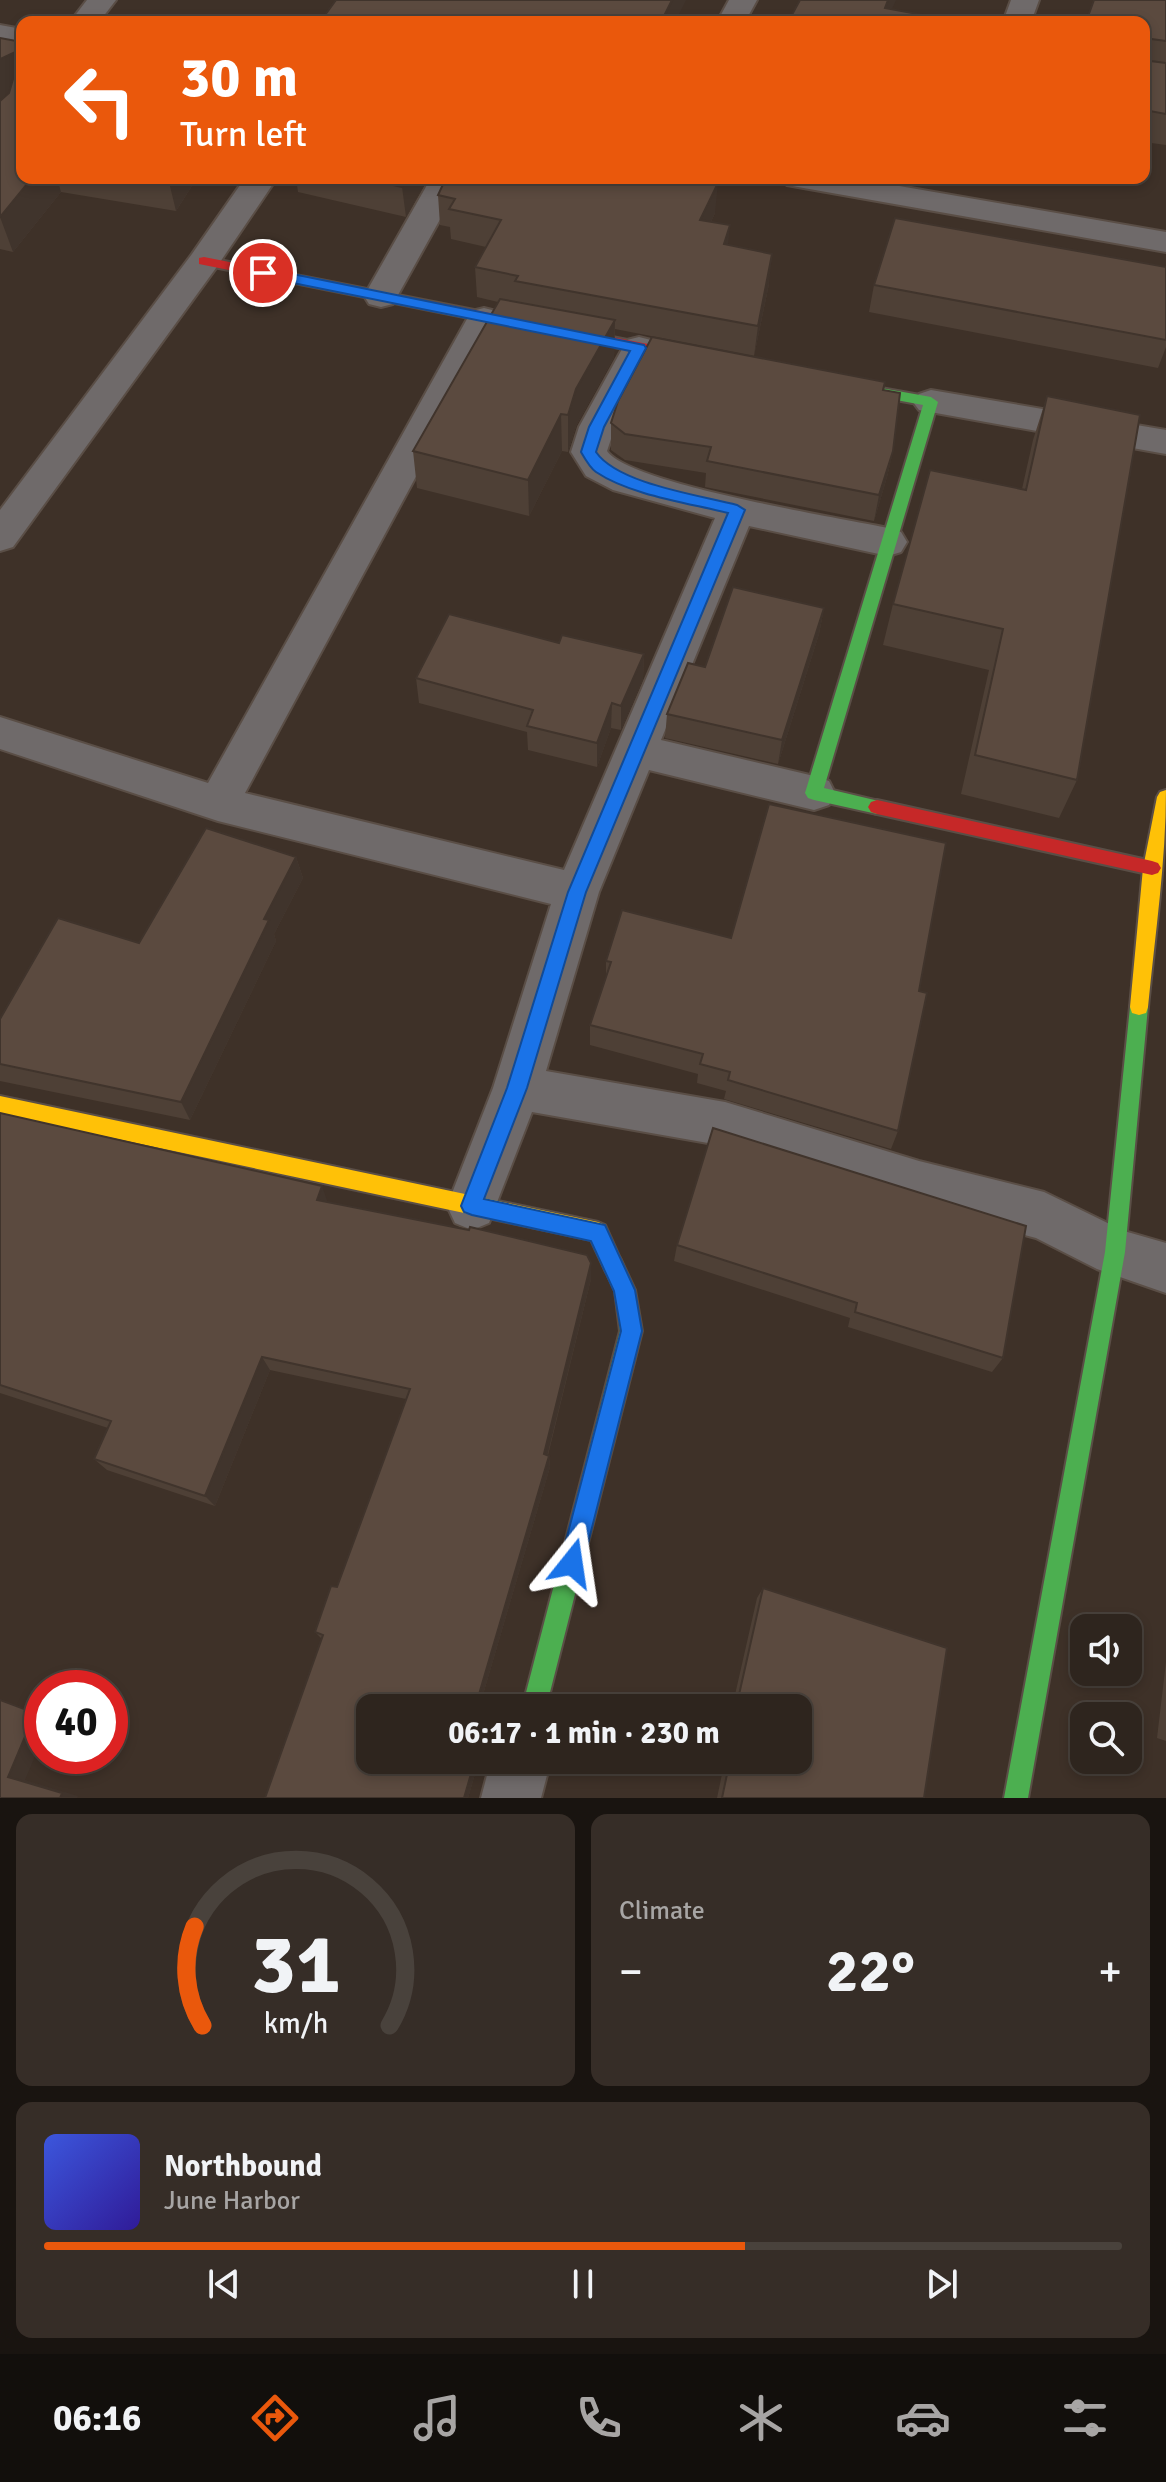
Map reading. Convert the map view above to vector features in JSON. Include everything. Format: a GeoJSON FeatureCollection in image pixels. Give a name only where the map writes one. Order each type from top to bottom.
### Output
{"type":"FeatureCollection","features":[{"type":"Feature","properties":{"kind":"street"},"geometry":{"type":"LineString","coordinates":[[89,16],[102,0]]}},
{"type":"Feature","properties":{"kind":"street"},"geometry":{"type":"LineString","coordinates":[[0,537],[204,261],[257,184]]}},
{"type":"Feature","properties":{"kind":"street"},"geometry":{"type":"LineString","coordinates":[[381,296],[444,184]]}},
{"type":"Feature","properties":{"kind":"street"},"geometry":{"type":"LineString","coordinates":[[867,184],[970,193],[1166,242]]}},
{"type":"Feature","properties":{"kind":"street"},"geometry":{"type":"LineString","coordinates":[[204,261],[716,363]]}},
{"type":"Feature","properties":{"kind":"street"},"geometry":{"type":"LineString","coordinates":[[218,804],[484,319]]}},
{"type":"Feature","properties":{"kind":"street"},"geometry":{"type":"LineString","coordinates":[[639,348],[597,427],[589,452],[599,467],[626,481],[737,510],[888,542]]}},
{"type":"Feature","properties":{"kind":"street"},"geometry":{"type":"LineString","coordinates":[[823,383],[1166,442]]}},
{"type":"Feature","properties":{"kind":"street"},"geometry":{"type":"LineString","coordinates":[[814,793],[931,402]]}},
{"type":"Feature","properties":{"kind":"street"},"geometry":{"type":"LineString","coordinates":[[472,1206],[517,1088],[577,892],[737,510]]}},
{"type":"Feature","properties":{"kind":"street"},"geometry":{"type":"LineString","coordinates":[[0,733],[218,804],[577,892]]}},
{"type":"Feature","properties":{"kind":"street"},"geometry":{"type":"LineString","coordinates":[[636,750],[1152,868]]}},
{"type":"Feature","properties":{"kind":"street"},"geometry":{"type":"LineString","coordinates":[[1016,1798],[1115,1252],[1152,868],[1166,797]]}},
{"type":"Feature","properties":{"kind":"street"},"geometry":{"type":"LineString","coordinates":[[517,1088],[725,1124],[919,1184],[1044,1216],[1115,1252],[1166,1268]]}},
{"type":"Feature","properties":{"kind":"street"},"geometry":{"type":"LineString","coordinates":[[0,1105],[598,1232],[625,1290],[631,1331],[538,1694]]}},
{"type":"Feature","properties":{"kind":"street"},"geometry":{"type":"LineString","coordinates":[[511,1798],[517,1774]]}},
{"type":"Feature","properties":{"kind":"building"},"geometry":{"type":"Polygon","coordinates":[[[336,0],[672,0],[664,16],[324,16],[336,0]]]}},
{"type":"Feature","properties":{"kind":"building"},"geometry":{"type":"Polygon","coordinates":[[[800,0],[888,0],[885,8],[928,16],[791,16],[800,0]]]}},
{"type":"Feature","properties":{"kind":"building"},"geometry":{"type":"Polygon","coordinates":[[[1094,0],[1166,0],[1166,41],[1151,39],[1151,61],[1166,63],[1166,114],[1150,111],[1150,16],[1088,16],[1094,0]]]}},
{"type":"Feature","properties":{"kind":"building"},"geometry":{"type":"Polygon","coordinates":[[[0,38],[16,41],[16,184],[27,184],[0,217],[0,101],[9,93],[13,79],[13,53],[0,59],[0,38]]]}},
{"type":"Feature","properties":{"kind":"building"},"geometry":{"type":"Polygon","coordinates":[[[443,184],[718,184],[700,220],[730,225],[724,244],[772,254],[758,326],[515,281],[518,276],[475,267],[501,220],[449,209],[455,199],[438,195],[443,184]]]}},
{"type":"Feature","properties":{"kind":"building"},"geometry":{"type":"Polygon","coordinates":[[[895,218],[1166,267],[1166,340],[874,285],[895,218]]]}},
{"type":"Feature","properties":{"kind":"building"},"geometry":{"type":"Polygon","coordinates":[[[500,299],[615,320],[576,389],[568,415],[561,414],[528,480],[413,451],[500,299]]]}},
{"type":"Feature","properties":{"kind":"building"},"geometry":{"type":"Polygon","coordinates":[[[652,337],[885,382],[883,390],[900,393],[893,451],[879,495],[707,461],[711,447],[625,434],[611,423],[618,401],[652,337]]]}},
{"type":"Feature","properties":{"kind":"building"},"geometry":{"type":"Polygon","coordinates":[[[1047,396],[1140,415],[1077,780],[975,755],[1003,629],[893,604],[930,470],[1026,490],[1047,396]]]}},
{"type":"Feature","properties":{"kind":"building"},"geometry":{"type":"Polygon","coordinates":[[[733,587],[824,608],[782,740],[667,714],[688,663],[705,667],[733,587]]]}},
{"type":"Feature","properties":{"kind":"building"},"geometry":{"type":"Polygon","coordinates":[[[449,614],[559,643],[562,635],[644,654],[621,706],[612,703],[597,743],[527,726],[533,710],[416,678],[449,614]]]}},
{"type":"Feature","properties":{"kind":"building"},"geometry":{"type":"Polygon","coordinates":[[[769,804],[946,843],[919,991],[927,993],[898,1131],[728,1080],[730,1072],[700,1064],[703,1054],[590,1025],[611,962],[606,961],[622,910],[731,938],[769,804]]]}},
{"type":"Feature","properties":{"kind":"building"},"geometry":{"type":"Polygon","coordinates":[[[206,828],[296,857],[264,919],[269,920],[181,1102],[0,1064],[0,1019],[58,918],[139,943],[206,828]]]}},
{"type":"Feature","properties":{"kind":"building"},"geometry":{"type":"Polygon","coordinates":[[[0,1113],[322,1186],[317,1200],[469,1230],[470,1227],[587,1255],[591,1263],[544,1454],[549,1456],[479,1694],[356,1694],[356,1774],[471,1774],[464,1798],[265,1798],[323,1635],[315,1632],[331,1586],[337,1587],[410,1389],[262,1357],[205,1496],[94,1459],[111,1421],[0,1385],[0,1113]]]}},
{"type":"Feature","properties":{"kind":"building"},"geometry":{"type":"Polygon","coordinates":[[[713,1128],[1026,1226],[1003,1358],[855,1312],[857,1303],[677,1245],[713,1128]]]}},
{"type":"Feature","properties":{"kind":"building"},"geometry":{"type":"Polygon","coordinates":[[[763,1588],[947,1648],[924,1798],[722,1798],[727,1774],[812,1774],[812,1694],[739,1694],[763,1588]]]}},
{"type":"Feature","properties":{"kind":"building"},"geometry":{"type":"Polygon","coordinates":[[[0,1700],[24,1709],[24,1739],[8,1777],[62,1793],[60,1798],[0,1798],[0,1700]]]}},
{"type":"Feature","properties":{"kind":"traffic: fast"},"geometry":{"type":"LineString","coordinates":[[842,386],[931,402],[814,793],[877,807]]}},
{"type":"Feature","properties":{"kind":"traffic: fast"},"geometry":{"type":"LineString","coordinates":[[1016,1798],[1115,1252],[1139,1007]]}},
{"type":"Feature","properties":{"kind":"traffic: fast"},"geometry":{"type":"LineString","coordinates":[[538,1694],[631,1331],[625,1290],[613,1265]]}},
{"type":"Feature","properties":{"kind":"traffic: slow"},"geometry":{"type":"LineString","coordinates":[[1139,1007],[1152,868],[1166,797]]}},
{"type":"Feature","properties":{"kind":"traffic: slow"},"geometry":{"type":"LineString","coordinates":[[0,1105],[598,1232],[613,1265]]}},
{"type":"Feature","properties":{"kind":"traffic: jam"},"geometry":{"type":"LineString","coordinates":[[204,261],[704,360]]}},
{"type":"Feature","properties":{"kind":"traffic: jam"},"geometry":{"type":"LineString","coordinates":[[877,807],[1152,868]]}},
{"type":"Feature","properties":{"kind":"route"},"geometry":{"type":"LineString","coordinates":[[263,273],[639,348],[597,427],[589,452],[599,467],[626,481],[737,510],[577,892],[517,1088],[472,1206],[598,1232],[625,1290],[631,1331],[572,1563]]}}]}
